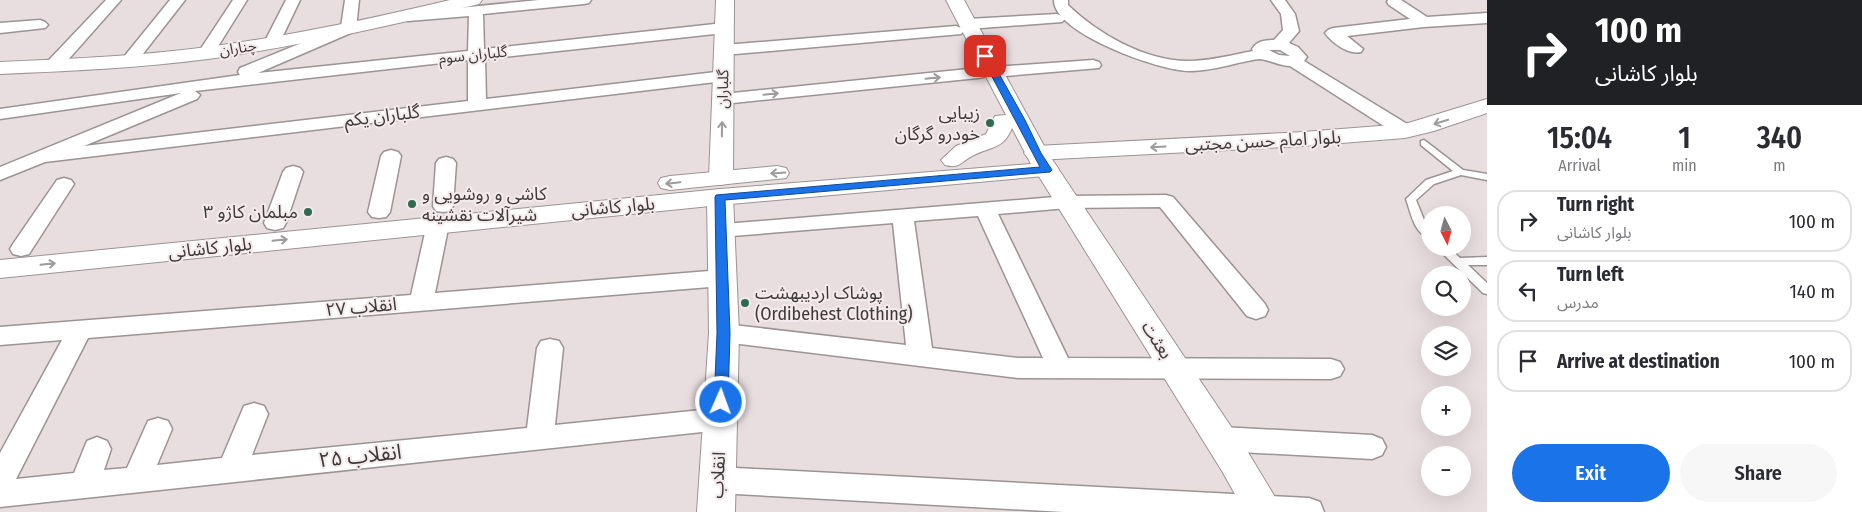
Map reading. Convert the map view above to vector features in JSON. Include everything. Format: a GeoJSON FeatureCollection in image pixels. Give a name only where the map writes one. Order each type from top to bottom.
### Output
{"type":"FeatureCollection","features":[{"type":"Feature","properties":{"kind":"main road","name":"گلباران"},"geometry":{"type":"LineString","coordinates":[[720,188],[725,0]]}},
{"type":"Feature","properties":{"kind":"main road"},"geometry":{"type":"LineString","coordinates":[[940,0],[962,28],[986,72],[1041,162]]}},
{"type":"Feature","properties":{"kind":"main road"},"geometry":{"type":"LineString","coordinates":[[955,0],[962,28]]}},
{"type":"Feature","properties":{"kind":"main road","name":"چناران"},"geometry":{"type":"LineString","coordinates":[[0,68],[130,61],[206,53],[348,29],[394,18],[431,5],[475,5]]}},
{"type":"Feature","properties":{"kind":"main road"},"geometry":{"type":"LineString","coordinates":[[986,72],[1003,121],[1041,162]]}},
{"type":"Feature","properties":{"kind":"main road","name":"بلوار امام حسن مجتبی"},"geometry":{"type":"LineString","coordinates":[[1414,137],[1426,126],[1487,106]]}},
{"type":"Feature","properties":{"kind":"main road"},"geometry":{"type":"LineString","coordinates":[[953,160],[964,151],[981,147],[996,138],[1001,132],[1003,121]]}},
{"type":"Feature","properties":{"kind":"main road","name":"بلوار امام حسن مجتبی"},"geometry":{"type":"LineString","coordinates":[[1041,162],[1205,152],[1327,153],[1487,126]]}},
{"type":"Feature","properties":{"kind":"main road","name":"بلوار کاشانی"},"geometry":{"type":"LineString","coordinates":[[720,188],[953,160],[1041,162]]}},
{"type":"Feature","properties":{"kind":"main road","name":"بلوار کاشانی"},"geometry":{"type":"LineString","coordinates":[[0,269],[441,215],[720,188],[1041,162]]}},
{"type":"Feature","properties":{"kind":"main road","name":"بعثت"},"geometry":{"type":"LineString","coordinates":[[1041,162],[1221,439],[1264,510]]}},
{"type":"Feature","properties":{"kind":"main road","name":"انقلاب"},"geometry":{"type":"LineString","coordinates":[[716,512],[724,333],[720,188]]}},
{"type":"Feature","properties":{"kind":"main road","name":"بلوار کاشانی"},"geometry":{"type":"LineString","coordinates":[[10,250],[380,212],[441,215]]}},
{"type":"Feature","properties":{"kind":"street"},"geometry":{"type":"LineString","coordinates":[[53,66],[114,0]]}},
{"type":"Feature","properties":{"kind":"street"},"geometry":{"type":"LineString","coordinates":[[130,61],[178,0]]}},
{"type":"Feature","properties":{"kind":"street"},"geometry":{"type":"LineString","coordinates":[[272,43],[293,0]]}},
{"type":"Feature","properties":{"kind":"street"},"geometry":{"type":"LineString","coordinates":[[0,174],[348,29],[352,0]]}},
{"type":"Feature","properties":{"kind":"street"},"geometry":{"type":"LineString","coordinates":[[394,18],[475,5],[582,0]]}},
{"type":"Feature","properties":{"kind":"street"},"geometry":{"type":"LineString","coordinates":[[1061,0],[1062,6],[1077,22],[1104,39],[1158,63],[1171,66],[1199,66],[1264,54]]}},
{"type":"Feature","properties":{"kind":"street"},"geometry":{"type":"LineString","coordinates":[[1278,0],[1288,14],[1291,31],[1278,45]]}},
{"type":"Feature","properties":{"kind":"street"},"geometry":{"type":"LineString","coordinates":[[1394,2],[1452,34]]}},
{"type":"Feature","properties":{"kind":"street"},"geometry":{"type":"LineString","coordinates":[[206,53],[234,3],[257,5]]}},
{"type":"Feature","properties":{"kind":"street"},"geometry":{"type":"LineString","coordinates":[[475,5],[477,105]]}},
{"type":"Feature","properties":{"kind":"street"},"geometry":{"type":"LineString","coordinates":[[1355,49],[1333,33],[1428,22],[1487,18]]}},
{"type":"Feature","properties":{"kind":"street"},"geometry":{"type":"LineString","coordinates":[[724,50],[1057,20]]}},
{"type":"Feature","properties":{"kind":"street"},"geometry":{"type":"LineString","coordinates":[[1470,20],[1487,29]]}},
{"type":"Feature","properties":{"kind":"street"},"geometry":{"type":"LineString","coordinates":[[0,28],[40,25]]}},
{"type":"Feature","properties":{"kind":"street","name":"گلباران سوم"},"geometry":{"type":"LineString","coordinates":[[221,82],[724,28]]}},
{"type":"Feature","properties":{"kind":"street"},"geometry":{"type":"LineString","coordinates":[[1293,61],[1298,59],[1298,54],[1290,48],[1278,45],[1261,47],[1260,49],[1264,54],[1276,60],[1293,61],[1414,137]]}},
{"type":"Feature","properties":{"kind":"street"},"geometry":{"type":"LineString","coordinates":[[723,99],[986,72],[1092,65]]}},
{"type":"Feature","properties":{"kind":"street","name":"گلباران یکم"},"geometry":{"type":"LineString","coordinates":[[41,157],[724,76]]}},
{"type":"Feature","properties":{"kind":"street"},"geometry":{"type":"LineString","coordinates":[[0,114],[221,82]]}},
{"type":"Feature","properties":{"kind":"street"},"geometry":{"type":"LineString","coordinates":[[380,212],[391,156]]}},
{"type":"Feature","properties":{"kind":"street"},"geometry":{"type":"LineString","coordinates":[[421,302],[441,215],[446,163]]}},
{"type":"Feature","properties":{"kind":"street"},"geometry":{"type":"LineString","coordinates":[[275,223],[293,172]]}},
{"type":"Feature","properties":{"kind":"street"},"geometry":{"type":"LineString","coordinates":[[10,250],[64,184]]}},
{"type":"Feature","properties":{"kind":"street"},"geometry":{"type":"LineString","coordinates":[[720,230],[1068,202],[1166,201],[1256,310]]}},
{"type":"Feature","properties":{"kind":"street"},"geometry":{"type":"LineString","coordinates":[[985,208],[1060,368]]}},
{"type":"Feature","properties":{"kind":"street"},"geometry":{"type":"LineString","coordinates":[[903,215],[920,356]]}},
{"type":"Feature","properties":{"kind":"street","name":"انقلاب ۲۷"},"geometry":{"type":"LineString","coordinates":[[0,336],[722,278]]}},
{"type":"Feature","properties":{"kind":"street"},"geometry":{"type":"LineString","coordinates":[[0,481],[80,330]]}},
{"type":"Feature","properties":{"kind":"street"},"geometry":{"type":"LineString","coordinates":[[724,333],[1020,368],[1331,369]]}},
{"type":"Feature","properties":{"kind":"street"},"geometry":{"type":"LineString","coordinates":[[540,437],[550,348]]}},
{"type":"Feature","properties":{"kind":"street"},"geometry":{"type":"LineString","coordinates":[[232,470],[254,414]]}},
{"type":"Feature","properties":{"kind":"street","name":"انقلاب ۲۵"},"geometry":{"type":"LineString","coordinates":[[0,494],[720,419]]}},
{"type":"Feature","properties":{"kind":"street"},"geometry":{"type":"LineString","coordinates":[[136,480],[158,429]]}},
{"type":"Feature","properties":{"kind":"street"},"geometry":{"type":"LineString","coordinates":[[1221,439],[1372,448]]}},
{"type":"Feature","properties":{"kind":"street"},"geometry":{"type":"LineString","coordinates":[[84,485],[97,449]]}},
{"type":"Feature","properties":{"kind":"street"},"geometry":{"type":"LineString","coordinates":[[717,480],[1309,512]]}},
{"type":"Feature","properties":{"kind":"lane"},"geometry":{"type":"LineString","coordinates":[[1414,137],[1460,172],[1487,177]]}},
{"type":"Feature","properties":{"kind":"lane"},"geometry":{"type":"LineString","coordinates":[[1421,226],[1412,199],[1430,182],[1460,172]]}},
{"type":"Feature","properties":{"kind":"lane"},"geometry":{"type":"LineString","coordinates":[[1452,256],[1487,290]]}},
{"type":"Feature","properties":{"kind":"lane"},"geometry":{"type":"LineString","coordinates":[[1458,262],[1487,261]]}},
{"type":"Feature","properties":{"kind":"place","name":"زیبایی خودرو گرگان"},"geometry":{"type":"Point","coordinates":[990,123]}},
{"type":"Feature","properties":{"kind":"place","name":"کاشی و روشویی و شیرآلات نقشینه"},"geometry":{"type":"Point","coordinates":[412,204]}},
{"type":"Feature","properties":{"kind":"place","name":"مبلمان کاژو ۳"},"geometry":{"type":"Point","coordinates":[308,212]}},
{"type":"Feature","properties":{"kind":"place","name":"پوشاک اردیبهشت (Ordibehest Clothing)"},"geometry":{"type":"Point","coordinates":[745,303]}},
{"type":"Feature","properties":{"kind":"route"},"geometry":{"type":"LineString","coordinates":[[721,402],[724,333],[720,197],[1047,170],[1036,153],[985,56]]}}]}
